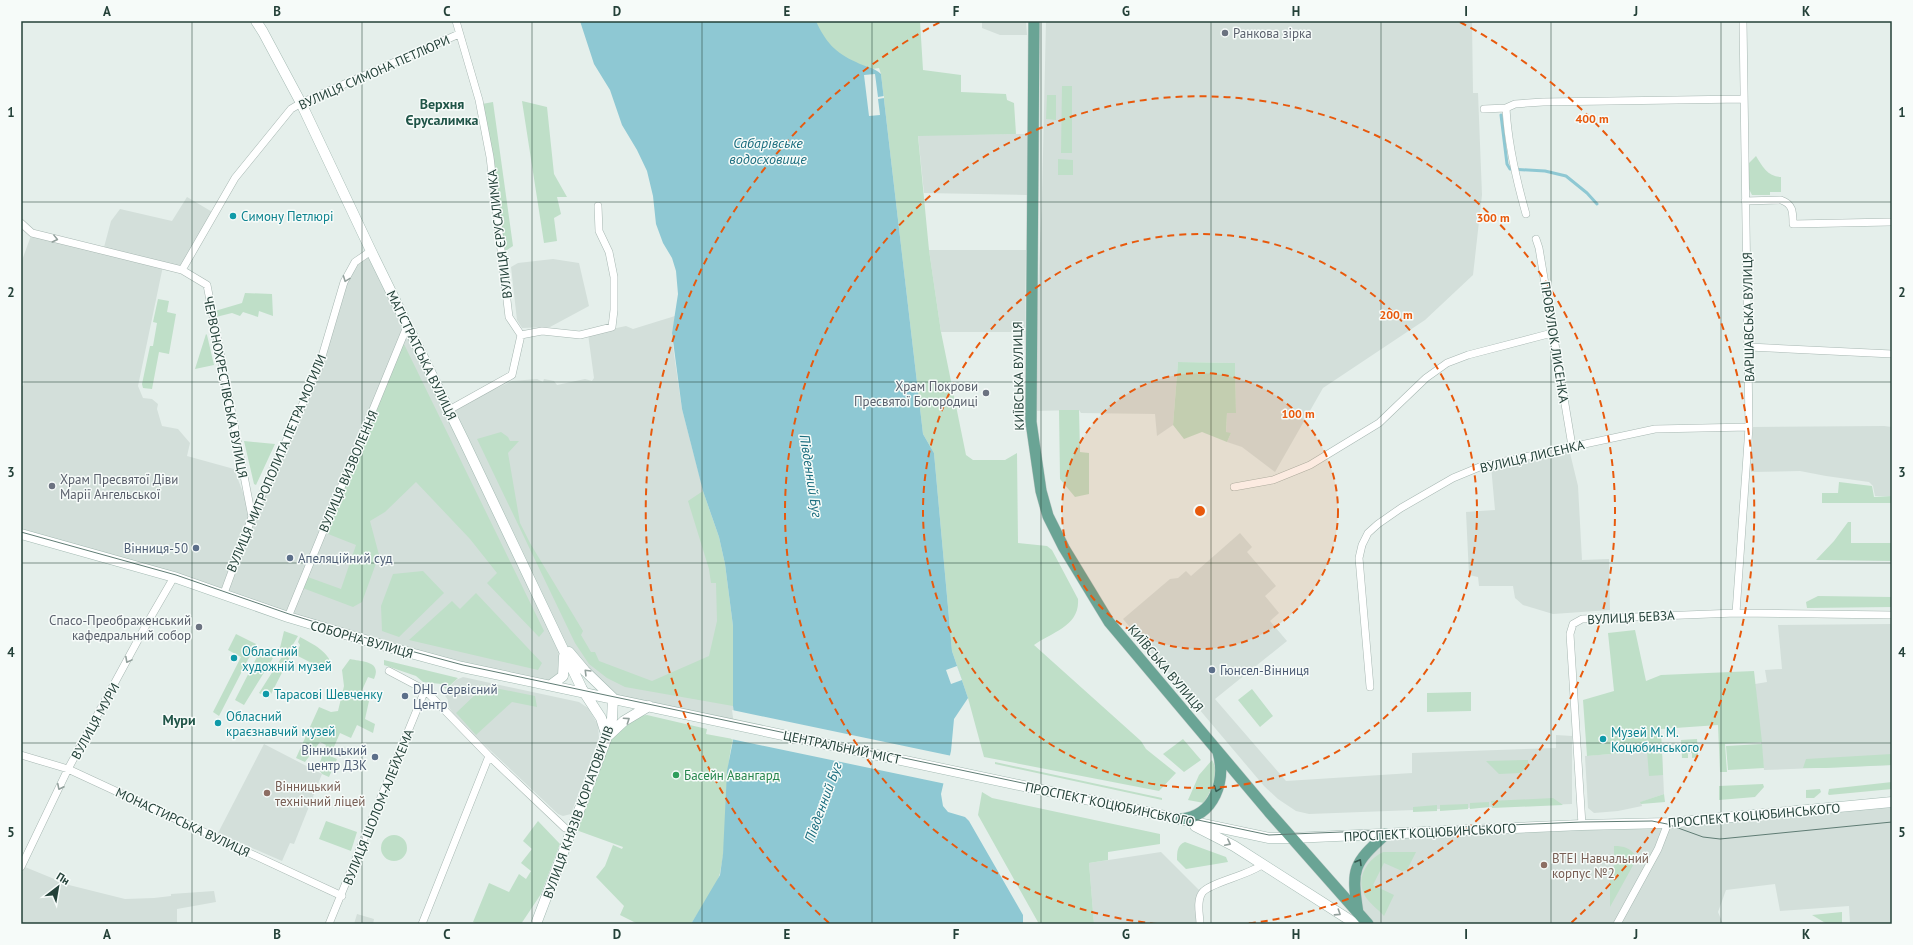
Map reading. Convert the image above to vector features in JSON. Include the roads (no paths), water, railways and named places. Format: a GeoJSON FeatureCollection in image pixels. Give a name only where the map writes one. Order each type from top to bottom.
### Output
{"type":"FeatureCollection","features":[{"type":"Feature","properties":{"kind":"main road","name":"КИЇВСЬКА ВУЛИЦЯ"},"geometry":{"type":"LineString","coordinates":[[1034,21],[1031,422],[1041,491],[1048,516],[1062,545],[1109,622],[1292,838],[1357,919],[1368,924]]}},
{"type":"Feature","properties":{"kind":"main road"},"geometry":{"type":"LineString","coordinates":[[1181,819],[1198,814],[1204,810],[1214,798],[1222,775],[1218,751]]}},
{"type":"Feature","properties":{"kind":"main road"},"geometry":{"type":"LineString","coordinates":[[1357,919],[1354,888],[1354,874],[1357,865],[1361,858],[1386,834]]}},
{"type":"Feature","properties":{"kind":"street","name":"МАГІСТРАТСЬКА ВУЛИЦЯ"},"geometry":{"type":"LineString","coordinates":[[256,21],[301,102],[371,252],[408,324],[584,692],[601,718],[607,736]]}},
{"type":"Feature","properties":{"kind":"street","name":"ВУЛИЦЯ ЄРУСАЛИМКА"},"geometry":{"type":"LineString","coordinates":[[456,21],[479,100],[490,157],[509,317],[521,335]]}},
{"type":"Feature","properties":{"kind":"street","name":"ВАРШАВСЬКА ВУЛИЦЯ"},"geometry":{"type":"LineString","coordinates":[[1736,613],[1749,427],[1743,21]]}},
{"type":"Feature","properties":{"kind":"street","name":"ВУЛИЦЯ СИМОНА ПЕТЛЮРИ"},"geometry":{"type":"LineString","coordinates":[[182,270],[235,178],[291,109],[301,102],[459,34]]}},
{"type":"Feature","properties":{"kind":"street"},"geometry":{"type":"LineString","coordinates":[[1484,109],[1506,108],[1515,104],[1543,102],[1743,99]]}},
{"type":"Feature","properties":{"kind":"street"},"geometry":{"type":"LineString","coordinates":[[1506,108],[1507,132],[1512,163],[1526,214]]}},
{"type":"Feature","properties":{"kind":"street"},"geometry":{"type":"LineString","coordinates":[[1745,201],[1781,200],[1786,202],[1793,210],[1793,224],[1890,222]]}},
{"type":"Feature","properties":{"kind":"street"},"geometry":{"type":"LineString","coordinates":[[449,410],[512,375],[521,335],[542,331],[580,335],[612,327],[614,276],[609,252],[599,230],[598,206]]}},
{"type":"Feature","properties":{"kind":"street","name":"ЧЕРВОНОХРЕСТІВСЬКА ВУЛИЦЯ"},"geometry":{"type":"LineString","coordinates":[[21,223],[32,233],[182,270],[207,285],[252,517]]}},
{"type":"Feature","properties":{"kind":"street","name":"ПРОВУЛОК ЛИСЕНКА"},"geometry":{"type":"LineString","coordinates":[[1536,239],[1540,248],[1552,333],[1572,446]]}},
{"type":"Feature","properties":{"kind":"street","name":"ВУЛИЦЯ МИТРОПОЛИТА ПЕТРА МОГИЛИ"},"geometry":{"type":"LineString","coordinates":[[224,593],[252,517],[318,370],[349,271],[355,262],[371,252]]}},
{"type":"Feature","properties":{"kind":"street","name":"ВУЛИЦЯ ВИЗВОЛЕННЯ"},"geometry":{"type":"LineString","coordinates":[[288,616],[408,324]]}},
{"type":"Feature","properties":{"kind":"street"},"geometry":{"type":"LineString","coordinates":[[1234,487],[1272,480],[1310,465],[1379,423],[1426,378],[1447,363],[1468,355],[1552,333]]}},
{"type":"Feature","properties":{"kind":"street"},"geometry":{"type":"LineString","coordinates":[[1749,347],[1892,354]]}},
{"type":"Feature","properties":{"kind":"street","name":"ВУЛИЦЯ ЛИСЕНКА"},"geometry":{"type":"LineString","coordinates":[[1370,687],[1358,558],[1368,533],[1401,508],[1453,478],[1482,466],[1655,429],[1749,427]]}},
{"type":"Feature","properties":{"kind":"street","name":"СОБОРНА ВУЛИЦЯ"},"geometry":{"type":"LineString","coordinates":[[21,534],[174,577],[288,616],[436,660],[709,719]]}},
{"type":"Feature","properties":{"kind":"street","name":"ВУЛИЦЯ МУРИ"},"geometry":{"type":"LineString","coordinates":[[21,867],[68,769],[145,627],[174,577]]}},
{"type":"Feature","properties":{"kind":"street","name":"ВУЛИЦЯ БЕВЗА"},"geometry":{"type":"LineString","coordinates":[[1582,825],[1570,634],[1573,624],[1582,619],[1736,613],[1892,615]]}},
{"type":"Feature","properties":{"kind":"street"},"geometry":{"type":"LineString","coordinates":[[551,685],[559,680],[565,672],[563,648]]}},
{"type":"Feature","properties":{"kind":"street"},"geometry":{"type":"LineString","coordinates":[[563,648],[613,698]]}},
{"type":"Feature","properties":{"kind":"street","name":"СОБОРНА ВУЛИЦЯ"},"geometry":{"type":"LineString","coordinates":[[389,671],[426,690],[490,756],[565,828],[572,830]]}},
{"type":"Feature","properties":{"kind":"street","name":"ВУЛИЦЯ ШОЛОМ-АЛЕЙХЕМА"},"geometry":{"type":"LineString","coordinates":[[329,924],[342,896],[426,690]]}},
{"type":"Feature","properties":{"kind":"street","name":"ВУЛИЦЯ КНЯЗІВ КОРІАТОВИЧІВ"},"geometry":{"type":"LineString","coordinates":[[536,924],[607,736],[612,720],[613,698]]}},
{"type":"Feature","properties":{"kind":"street"},"geometry":{"type":"LineString","coordinates":[[607,736],[624,721],[649,706]]}},
{"type":"Feature","properties":{"kind":"street","name":"ЦЕНТРАЛЬНИЙ МІСТ"},"geometry":{"type":"LineString","coordinates":[[709,719],[975,775]]}},
{"type":"Feature","properties":{"kind":"street","name":"МОНАСТИРСЬКА ВУЛИЦЯ"},"geometry":{"type":"LineString","coordinates":[[21,755],[68,769],[342,896]]}},
{"type":"Feature","properties":{"kind":"street"},"geometry":{"type":"LineString","coordinates":[[422,924],[490,756]]}},
{"type":"Feature","properties":{"kind":"street","name":"ПРОСПЕКТ КОЦЮБИНСЬКОГО"},"geometry":{"type":"LineString","coordinates":[[975,775],[1262,837],[1292,838],[1582,825],[1668,823],[1892,802]]}},
{"type":"Feature","properties":{"kind":"street"},"geometry":{"type":"LineString","coordinates":[[1181,819],[1234,846],[1357,919]]}},
{"type":"Feature","properties":{"kind":"street"},"geometry":{"type":"LineString","coordinates":[[1617,924],[1658,849],[1668,823]]}},
{"type":"Feature","properties":{"kind":"street"},"geometry":{"type":"LineString","coordinates":[[1200,924],[1199,903],[1202,893],[1209,888],[1256,870],[1263,864]]}},
{"type":"Feature","properties":{"kind":"water","name":"Сабарівське водосховище"},"geometry":{"type":"Polygon","coordinates":[[[580,21],[816,21],[823,35],[842,55],[881,74],[923,434],[934,453],[952,651],[968,698],[954,719],[951,751],[941,794],[943,806],[948,812],[965,817],[969,821],[1023,915],[1023,924],[691,924],[720,875],[723,854],[727,771],[736,725],[733,706],[733,626],[725,564],[719,537],[703,491],[682,409],[672,333],[678,294],[676,271],[672,258],[663,243],[656,224],[653,196],[647,171],[637,150],[622,125],[610,90],[594,64],[580,21]]]}},
{"type":"Feature","properties":{"kind":"waterway"},"geometry":{"type":"LineString","coordinates":[[1501,115],[1507,164],[1510,169],[1545,171],[1566,176],[1587,193],[1597,204]]}},
{"type":"Feature","properties":{"kind":"tram line"},"geometry":{"type":"LineString","coordinates":[[21,532],[176,575],[289,614],[392,646],[463,665],[1269,835],[1582,822],[1652,821],[1667,824],[1703,837],[1720,839],[1892,822]]}},
{"type":"Feature","properties":{"kind":"place","name":"Ранкова зірка"},"geometry":{"type":"Point","coordinates":[1225,33]}},
{"type":"Feature","properties":{"kind":"place","name":"Симону Петлюрі"},"geometry":{"type":"Point","coordinates":[233,216]}},
{"type":"Feature","properties":{"kind":"place","name":"Храм Покрови Пресвятої Богородиці"},"geometry":{"type":"Point","coordinates":[986,393]}},
{"type":"Feature","properties":{"kind":"place","name":"Храм Пресвятої Діви Марії Ангельської"},"geometry":{"type":"Point","coordinates":[52,486]}},
{"type":"Feature","properties":{"kind":"place","name":"Вінниця-50"},"geometry":{"type":"Point","coordinates":[196,548]}},
{"type":"Feature","properties":{"kind":"place","name":"Апеляційний суд"},"geometry":{"type":"Point","coordinates":[290,558]}},
{"type":"Feature","properties":{"kind":"place","name":"Спасо-Преображенський кафедральний собор"},"geometry":{"type":"Point","coordinates":[199,627]}},
{"type":"Feature","properties":{"kind":"place","name":"Обласний художній музей"},"geometry":{"type":"Point","coordinates":[234,658]}},
{"type":"Feature","properties":{"kind":"place","name":"Гюнсел-Вінниця"},"geometry":{"type":"Point","coordinates":[1212,670]}},
{"type":"Feature","properties":{"kind":"place","name":"Тарасові Шевченку"},"geometry":{"type":"Point","coordinates":[266,694]}},
{"type":"Feature","properties":{"kind":"place","name":"DHL Сервісний Центр"},"geometry":{"type":"Point","coordinates":[405,696]}},
{"type":"Feature","properties":{"kind":"place","name":"Обласний краєзнавчий музей"},"geometry":{"type":"Point","coordinates":[218,723]}},
{"type":"Feature","properties":{"kind":"place","name":"Музей М. М. Коцюбинського"},"geometry":{"type":"Point","coordinates":[1603,739]}},
{"type":"Feature","properties":{"kind":"place","name":"Вінницький центр ДЗК"},"geometry":{"type":"Point","coordinates":[375,757]}},
{"type":"Feature","properties":{"kind":"place","name":"Басейн Авангард"},"geometry":{"type":"Point","coordinates":[676,775]}},
{"type":"Feature","properties":{"kind":"place","name":"Вінницький технічний ліцей"},"geometry":{"type":"Point","coordinates":[267,793]}},
{"type":"Feature","properties":{"kind":"place","name":"ВТЕІ Навчальний корпус №2"},"geometry":{"type":"Point","coordinates":[1544,865]}},
{"type":"Feature","properties":{"kind":"district","name":"Верхня Єрусалимка"},"geometry":{"type":"Point","coordinates":[442,112]}},
{"type":"Feature","properties":{"kind":"district","name":"Мури"},"geometry":{"type":"Point","coordinates":[179,720]}},
{"type":"Feature","properties":{"kind":"water label","name":"Південний Буг"},"geometry":{"type":"Point","coordinates":[811,476]}},
{"type":"Feature","properties":{"kind":"water label","name":"Південний Буг"},"geometry":{"type":"Point","coordinates":[823,802]}}]}
